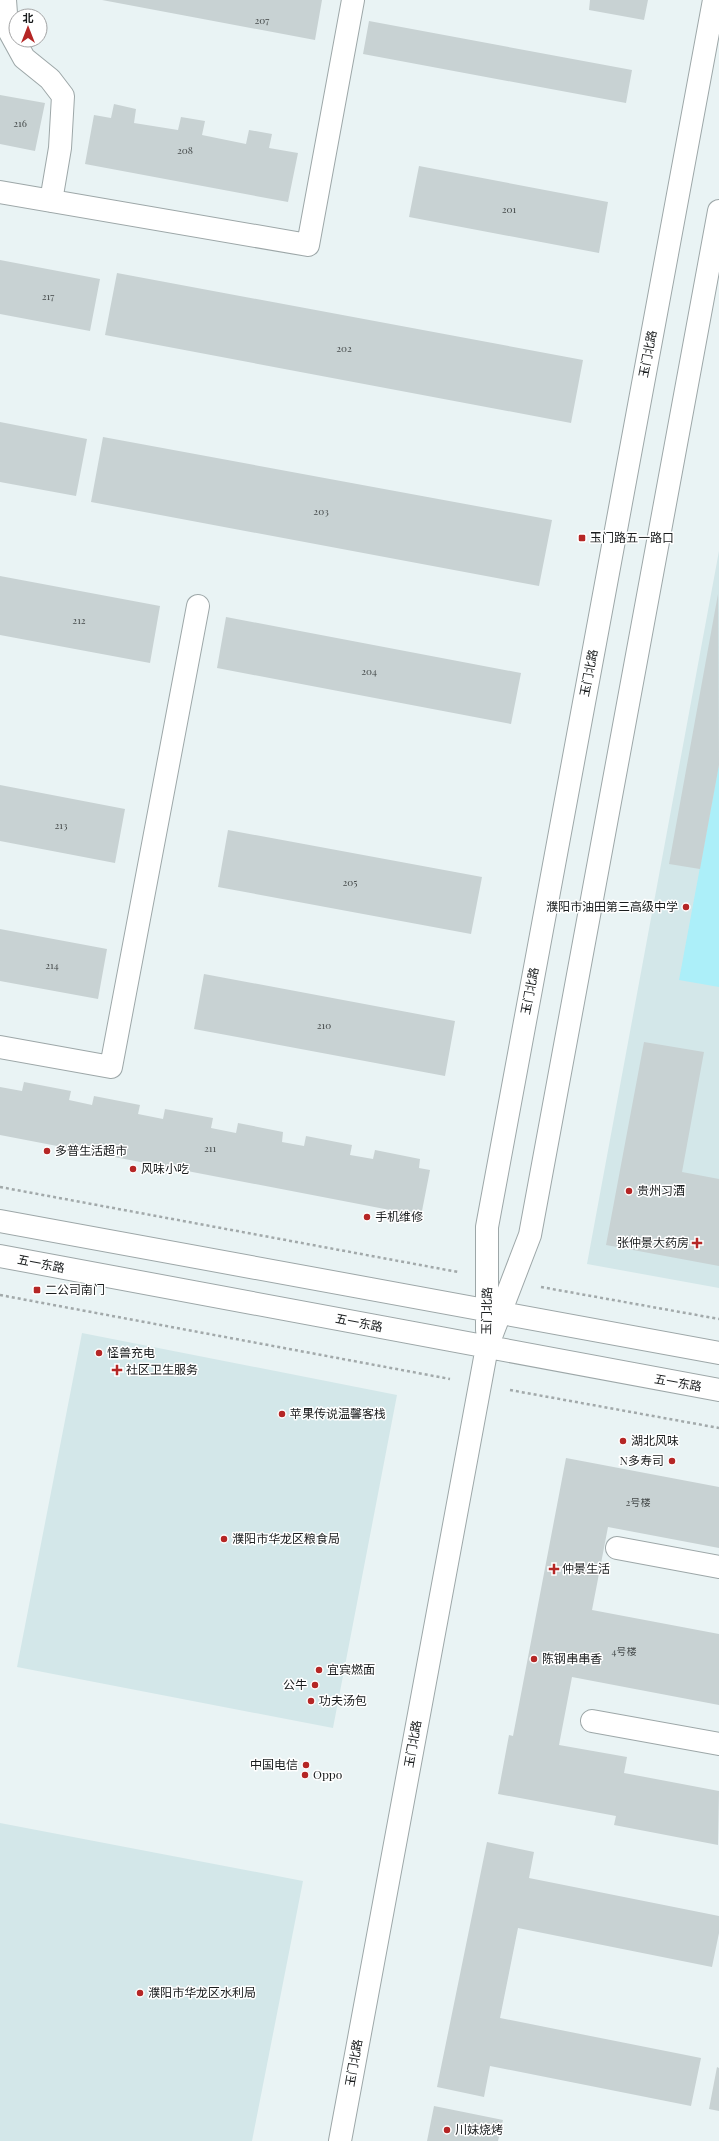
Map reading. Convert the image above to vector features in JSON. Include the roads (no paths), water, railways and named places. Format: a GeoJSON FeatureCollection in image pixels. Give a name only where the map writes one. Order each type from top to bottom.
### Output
{"type":"FeatureCollection","features":[{"type":"Feature","properties":{"kind":"street"},"geometry":{"type":"LineString","coordinates":[[5,0],[7,27],[24,58],[50,79],[63,96],[60,148],[51,201]]}},
{"type":"Feature","properties":{"kind":"street"},"geometry":{"type":"LineString","coordinates":[[0,192],[308,245],[353,0]]}},
{"type":"Feature","properties":{"kind":"street","name":"玉门北路"},"geometry":{"type":"LineString","coordinates":[[493,1312],[488,1277],[486,1227],[714,0]]}},
{"type":"Feature","properties":{"kind":"street","name":"玉门北路"},"geometry":{"type":"LineString","coordinates":[[340,2141],[493,1312],[510,1281],[530,1235],[719,211]]}},
{"type":"Feature","properties":{"kind":"street"},"geometry":{"type":"LineString","coordinates":[[0,1047],[111,1068],[198,606]]}},
{"type":"Feature","properties":{"kind":"street"},"geometry":{"type":"LineString","coordinates":[[0,1221],[719,1353]]}},
{"type":"Feature","properties":{"kind":"street","name":"五一东路"},"geometry":{"type":"LineString","coordinates":[[0,1256],[719,1390]]}},
{"type":"Feature","properties":{"kind":"street"},"geometry":{"type":"LineString","coordinates":[[617,1548],[719,1567]]}},
{"type":"Feature","properties":{"kind":"street"},"geometry":{"type":"LineString","coordinates":[[592,1720],[719,1744]]}},
{"type":"Feature","properties":{"kind":"place","name":"玉门路五一路口"},"geometry":{"type":"Point","coordinates":[582,538]}},
{"type":"Feature","properties":{"kind":"place","name":"濮阳市油田第三高级中学"},"geometry":{"type":"Point","coordinates":[686,907]}},
{"type":"Feature","properties":{"kind":"place","name":"多普生活超市"},"geometry":{"type":"Point","coordinates":[47,1151]}},
{"type":"Feature","properties":{"kind":"place","name":"风味小吃"},"geometry":{"type":"Point","coordinates":[133,1169]}},
{"type":"Feature","properties":{"kind":"place","name":"贵州习酒"},"geometry":{"type":"Point","coordinates":[629,1191]}},
{"type":"Feature","properties":{"kind":"place","name":"手机维修"},"geometry":{"type":"Point","coordinates":[367,1217]}},
{"type":"Feature","properties":{"kind":"place","name":"张仲景大药房"},"geometry":{"type":"Point","coordinates":[697,1243]}},
{"type":"Feature","properties":{"kind":"place","name":"二公司南门"},"geometry":{"type":"Point","coordinates":[37,1290]}},
{"type":"Feature","properties":{"kind":"place","name":"怪兽充电"},"geometry":{"type":"Point","coordinates":[99,1353]}},
{"type":"Feature","properties":{"kind":"place","name":"社区卫生服务"},"geometry":{"type":"Point","coordinates":[117,1370]}},
{"type":"Feature","properties":{"kind":"place","name":"苹果传说温馨客栈"},"geometry":{"type":"Point","coordinates":[282,1414]}},
{"type":"Feature","properties":{"kind":"place","name":"湖北风味"},"geometry":{"type":"Point","coordinates":[623,1441]}},
{"type":"Feature","properties":{"kind":"place","name":"N多寿司"},"geometry":{"type":"Point","coordinates":[672,1461]}},
{"type":"Feature","properties":{"kind":"place","name":"濮阳市华龙区粮食局"},"geometry":{"type":"Point","coordinates":[224,1539]}},
{"type":"Feature","properties":{"kind":"place","name":"仲景生活"},"geometry":{"type":"Point","coordinates":[554,1569]}},
{"type":"Feature","properties":{"kind":"place","name":"陈钢串串香"},"geometry":{"type":"Point","coordinates":[534,1659]}},
{"type":"Feature","properties":{"kind":"place","name":"宜宾燃面"},"geometry":{"type":"Point","coordinates":[319,1670]}},
{"type":"Feature","properties":{"kind":"place","name":"公牛"},"geometry":{"type":"Point","coordinates":[315,1685]}},
{"type":"Feature","properties":{"kind":"place","name":"功夫汤包"},"geometry":{"type":"Point","coordinates":[311,1701]}},
{"type":"Feature","properties":{"kind":"place","name":"中国电信"},"geometry":{"type":"Point","coordinates":[306,1765]}},
{"type":"Feature","properties":{"kind":"place","name":"Oppo"},"geometry":{"type":"Point","coordinates":[305,1775]}},
{"type":"Feature","properties":{"kind":"place","name":"濮阳市华龙区水利局"},"geometry":{"type":"Point","coordinates":[140,1993]}},
{"type":"Feature","properties":{"kind":"place","name":"川妹烧烤"},"geometry":{"type":"Point","coordinates":[447,2130]}}]}
